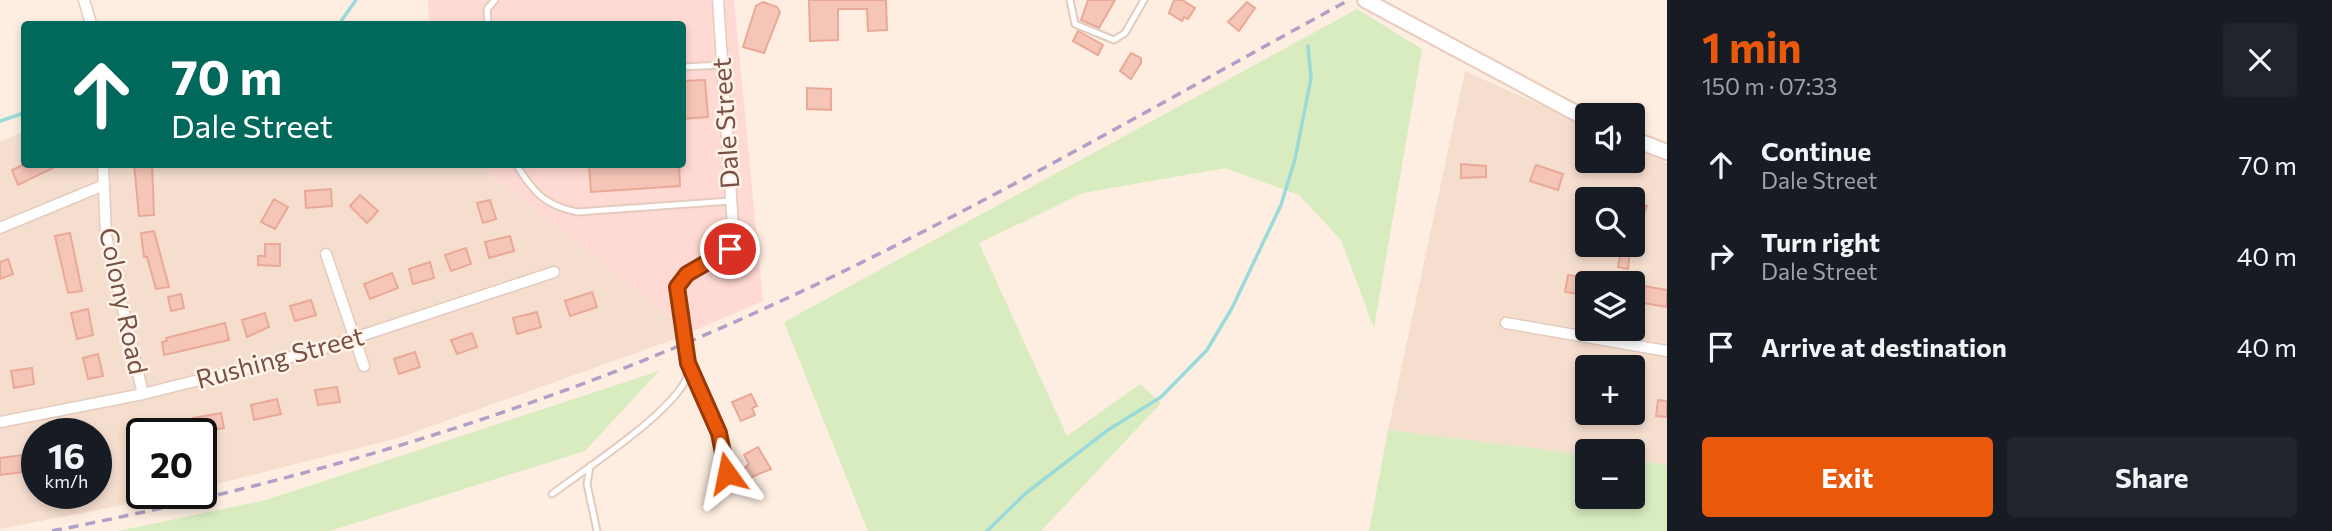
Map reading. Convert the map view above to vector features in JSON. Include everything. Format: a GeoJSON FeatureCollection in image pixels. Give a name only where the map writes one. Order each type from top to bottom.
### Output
{"type":"FeatureCollection","features":[{"type":"Feature","properties":{"kind":"main road"},"geometry":{"type":"LineString","coordinates":[[1365,0],[1575,113]]}},
{"type":"Feature","properties":{"kind":"main road"},"geometry":{"type":"LineString","coordinates":[[1645,144],[1667,152]]}},
{"type":"Feature","properties":{"kind":"street"},"geometry":{"type":"LineString","coordinates":[[84,0],[90,21]]}},
{"type":"Feature","properties":{"kind":"street","name":"Dale Street"},"geometry":{"type":"LineString","coordinates":[[718,0],[731,201],[730,249]]}},
{"type":"Feature","properties":{"kind":"street","name":"Colony Road"},"geometry":{"type":"LineString","coordinates":[[103,168],[106,236],[143,394]]}},
{"type":"Feature","properties":{"kind":"street"},"geometry":{"type":"LineString","coordinates":[[0,228],[104,185]]}},
{"type":"Feature","properties":{"kind":"street"},"geometry":{"type":"LineString","coordinates":[[326,254],[364,366]]}},
{"type":"Feature","properties":{"kind":"street","name":"Rushing Street"},"geometry":{"type":"LineString","coordinates":[[0,422],[143,394],[355,338],[554,272]]}},
{"type":"Feature","properties":{"kind":"street"},"geometry":{"type":"LineString","coordinates":[[1506,323],[1667,351]]}},
{"type":"Feature","properties":{"kind":"lane"},"geometry":{"type":"LineString","coordinates":[[488,21],[487,9],[495,0]]}},
{"type":"Feature","properties":{"kind":"lane"},"geometry":{"type":"LineString","coordinates":[[1070,0],[1074,24],[1114,40],[1125,33],[1144,0]]}},
{"type":"Feature","properties":{"kind":"lane"},"geometry":{"type":"LineString","coordinates":[[686,67],[722,65]]}},
{"type":"Feature","properties":{"kind":"lane"},"geometry":{"type":"LineString","coordinates":[[518,168],[530,187],[554,207],[577,212],[731,201]]}},
{"type":"Feature","properties":{"kind":"lane","name":"Dale Street"},"geometry":{"type":"LineString","coordinates":[[552,494],[675,396],[688,376],[677,287],[687,274],[730,249]]}},
{"type":"Feature","properties":{"kind":"lane"},"geometry":{"type":"LineString","coordinates":[[688,363],[719,433],[727,473]]}},
{"type":"Feature","properties":{"kind":"lane"},"geometry":{"type":"LineString","coordinates":[[590,466],[587,484],[597,531]]}},
{"type":"Feature","properties":{"kind":"shaded area"},"geometry":{"type":"Polygon","coordinates":[[[428,0],[734,0],[763,301],[675,339],[673,319],[483,168],[686,168],[686,21],[429,21],[428,0]]]}},
{"type":"Feature","properties":{"kind":"shaded area"},"geometry":{"type":"Polygon","coordinates":[[[1465,71],[1575,121],[1575,173],[1645,173],[1645,153],[1667,163],[1667,465],[1645,462],[1645,439],[1575,439],[1575,453],[1388,430],[1465,71]]]}},
{"type":"Feature","properties":{"kind":"shaded area"},"geometry":{"type":"Polygon","coordinates":[[[21,132],[21,168],[483,168],[673,319],[675,339],[395,439],[217,484],[217,418],[126,418],[126,504],[112,507],[112,418],[21,418],[21,509],[103,509],[0,529],[0,142],[21,132]]]}},
{"type":"Feature","properties":{"kind":"green space"},"geometry":{"type":"Polygon","coordinates":[[[1357,9],[1422,49],[1374,328],[1341,240],[1299,195],[1225,168],[1083,193],[979,243],[1067,436],[1140,384],[1161,403],[1041,531],[868,531],[784,322],[1357,9]]]}},
{"type":"Feature","properties":{"kind":"green space"},"geometry":{"type":"Polygon","coordinates":[[[659,371],[585,451],[330,531],[118,531],[266,500],[659,371]]]}},
{"type":"Feature","properties":{"kind":"green space"},"geometry":{"type":"Polygon","coordinates":[[[1388,430],[1575,453],[1575,509],[1645,509],[1645,462],[1667,465],[1667,531],[1369,531],[1388,430]]]}},
{"type":"Feature","properties":{"kind":"building"},"geometry":{"type":"Polygon","coordinates":[[[809,0],[886,0],[887,30],[868,31],[867,9],[838,9],[838,40],[810,41],[809,0]]]}},
{"type":"Feature","properties":{"kind":"building"},"geometry":{"type":"Polygon","coordinates":[[[1088,0],[1115,0],[1099,28],[1081,20],[1088,0]]]}},
{"type":"Feature","properties":{"kind":"building"},"geometry":{"type":"Polygon","coordinates":[[[1174,0],[1182,0],[1195,8],[1188,19],[1184,17],[1182,21],[1169,13],[1174,0]]]}},
{"type":"Feature","properties":{"kind":"building"},"geometry":{"type":"Polygon","coordinates":[[[763,2],[777,7],[780,12],[764,53],[743,47],[756,6],[763,2]]]}},
{"type":"Feature","properties":{"kind":"building"},"geometry":{"type":"Polygon","coordinates":[[[1247,2],[1255,8],[1239,31],[1228,22],[1247,2]]]}},
{"type":"Feature","properties":{"kind":"building"},"geometry":{"type":"Polygon","coordinates":[[[1078,31],[1103,45],[1098,55],[1073,41],[1078,31]]]}},
{"type":"Feature","properties":{"kind":"building"},"geometry":{"type":"Polygon","coordinates":[[[1131,53],[1141,58],[1141,63],[1131,79],[1120,71],[1131,53]]]}},
{"type":"Feature","properties":{"kind":"building"},"geometry":{"type":"Polygon","coordinates":[[[705,80],[708,117],[686,119],[686,81],[705,80]]]}},
{"type":"Feature","properties":{"kind":"building"},"geometry":{"type":"Polygon","coordinates":[[[807,88],[831,89],[831,110],[807,109],[807,88]]]}},
{"type":"Feature","properties":{"kind":"building"},"geometry":{"type":"Polygon","coordinates":[[[1461,164],[1486,166],[1486,177],[1461,178],[1461,164]]]}},
{"type":"Feature","properties":{"kind":"building"},"geometry":{"type":"Polygon","coordinates":[[[1536,165],[1563,174],[1558,190],[1530,181],[1536,165]]]}},
{"type":"Feature","properties":{"kind":"building"},"geometry":{"type":"Polygon","coordinates":[[[21,166],[21,168],[53,168],[18,185],[12,170],[21,166]]]}},
{"type":"Feature","properties":{"kind":"building"},"geometry":{"type":"Polygon","coordinates":[[[134,168],[152,168],[154,215],[139,216],[134,168]]]}},
{"type":"Feature","properties":{"kind":"building"},"geometry":{"type":"Polygon","coordinates":[[[589,168],[679,168],[680,186],[591,192],[589,168]]]}},
{"type":"Feature","properties":{"kind":"building"},"geometry":{"type":"Polygon","coordinates":[[[331,189],[332,206],[306,208],[305,191],[331,189]]]}},
{"type":"Feature","properties":{"kind":"building"},"geometry":{"type":"Polygon","coordinates":[[[360,195],[378,211],[367,223],[350,206],[360,195]]]}},
{"type":"Feature","properties":{"kind":"building"},"geometry":{"type":"Polygon","coordinates":[[[274,199],[288,207],[275,229],[261,222],[274,199]]]}},
{"type":"Feature","properties":{"kind":"building"},"geometry":{"type":"Polygon","coordinates":[[[490,200],[496,219],[483,223],[477,203],[490,200]]]}},
{"type":"Feature","properties":{"kind":"building"},"geometry":{"type":"Polygon","coordinates":[[[154,231],[169,287],[156,289],[147,257],[144,257],[141,233],[154,231]]]}},
{"type":"Feature","properties":{"kind":"building"},"geometry":{"type":"Polygon","coordinates":[[[70,233],[82,291],[68,293],[55,236],[70,233]]]}},
{"type":"Feature","properties":{"kind":"building"},"geometry":{"type":"Polygon","coordinates":[[[510,236],[514,251],[489,258],[485,242],[510,236]]]}},
{"type":"Feature","properties":{"kind":"building"},"geometry":{"type":"Polygon","coordinates":[[[265,244],[280,244],[280,266],[258,265],[258,256],[265,256],[265,244]]]}},
{"type":"Feature","properties":{"kind":"building"},"geometry":{"type":"Polygon","coordinates":[[[466,248],[471,264],[451,271],[445,255],[466,248]]]}},
{"type":"Feature","properties":{"kind":"building"},"geometry":{"type":"Polygon","coordinates":[[[1620,257],[1629,257],[1628,269],[1618,267],[1620,257]]]}},
{"type":"Feature","properties":{"kind":"building"},"geometry":{"type":"Polygon","coordinates":[[[8,259],[13,274],[0,279],[0,262],[8,259]]]}},
{"type":"Feature","properties":{"kind":"building"},"geometry":{"type":"Polygon","coordinates":[[[430,262],[434,278],[413,284],[409,269],[430,262]]]}},
{"type":"Feature","properties":{"kind":"building"},"geometry":{"type":"Polygon","coordinates":[[[392,273],[398,288],[370,299],[364,284],[392,273]]]}},
{"type":"Feature","properties":{"kind":"building"},"geometry":{"type":"Polygon","coordinates":[[[1568,275],[1575,276],[1575,293],[1565,292],[1568,275]]]}},
{"type":"Feature","properties":{"kind":"building"},"geometry":{"type":"Polygon","coordinates":[[[1645,286],[1667,290],[1667,307],[1645,303],[1645,286]]]}},
{"type":"Feature","properties":{"kind":"building"},"geometry":{"type":"Polygon","coordinates":[[[592,292],[597,307],[570,316],[565,301],[592,292]]]}},
{"type":"Feature","properties":{"kind":"building"},"geometry":{"type":"Polygon","coordinates":[[[181,294],[184,308],[171,311],[168,297],[181,294]]]}},
{"type":"Feature","properties":{"kind":"building"},"geometry":{"type":"Polygon","coordinates":[[[311,300],[316,315],[295,321],[290,306],[311,300]]]}},
{"type":"Feature","properties":{"kind":"building"},"geometry":{"type":"Polygon","coordinates":[[[88,309],[93,335],[77,339],[71,313],[88,309]]]}},
{"type":"Feature","properties":{"kind":"building"},"geometry":{"type":"Polygon","coordinates":[[[537,312],[541,327],[517,334],[513,318],[537,312]]]}},
{"type":"Feature","properties":{"kind":"building"},"geometry":{"type":"Polygon","coordinates":[[[265,313],[269,327],[247,337],[242,320],[265,313]]]}},
{"type":"Feature","properties":{"kind":"building"},"geometry":{"type":"Polygon","coordinates":[[[225,323],[229,340],[164,355],[162,342],[167,341],[166,338],[225,323]]]}},
{"type":"Feature","properties":{"kind":"building"},"geometry":{"type":"Polygon","coordinates":[[[472,333],[477,347],[457,354],[451,340],[472,333]]]}},
{"type":"Feature","properties":{"kind":"building"},"geometry":{"type":"Polygon","coordinates":[[[415,352],[420,367],[399,374],[394,359],[415,352]]]}},
{"type":"Feature","properties":{"kind":"building"},"geometry":{"type":"Polygon","coordinates":[[[98,354],[103,376],[88,379],[83,358],[98,354]]]}},
{"type":"Feature","properties":{"kind":"building"},"geometry":{"type":"Polygon","coordinates":[[[32,368],[34,384],[14,388],[11,371],[32,368]]]}},
{"type":"Feature","properties":{"kind":"building"},"geometry":{"type":"Polygon","coordinates":[[[337,387],[340,402],[318,405],[315,390],[337,387]]]}},
{"type":"Feature","properties":{"kind":"building"},"geometry":{"type":"Polygon","coordinates":[[[751,394],[757,406],[752,408],[755,415],[741,421],[732,402],[751,394]]]}},
{"type":"Feature","properties":{"kind":"building"},"geometry":{"type":"Polygon","coordinates":[[[277,399],[281,414],[254,420],[251,405],[277,399]]]}},
{"type":"Feature","properties":{"kind":"building"},"geometry":{"type":"Polygon","coordinates":[[[1658,400],[1667,401],[1667,417],[1656,416],[1658,400]]]}},
{"type":"Feature","properties":{"kind":"building"},"geometry":{"type":"Polygon","coordinates":[[[221,413],[224,428],[217,429],[217,418],[193,418],[221,413]]]}},
{"type":"Feature","properties":{"kind":"building"},"geometry":{"type":"Polygon","coordinates":[[[758,447],[771,469],[747,479],[742,471],[749,464],[744,455],[758,447]]]}},
{"type":"Feature","properties":{"kind":"building"},"geometry":{"type":"Polygon","coordinates":[[[21,455],[21,472],[0,475],[0,458],[21,455]]]}},
{"type":"Feature","properties":{"kind":"waterway"},"geometry":{"type":"LineString","coordinates":[[341,21],[356,0]]}},
{"type":"Feature","properties":{"kind":"waterway"},"geometry":{"type":"LineString","coordinates":[[987,531],[1026,493],[1108,430],[1161,397],[1207,350],[1232,308],[1281,205],[1295,159],[1311,78],[1308,46]]}},
{"type":"Feature","properties":{"kind":"waterway"},"geometry":{"type":"LineString","coordinates":[[0,121],[21,114]]}},
{"type":"Feature","properties":{"kind":"railway"},"geometry":{"type":"LineString","coordinates":[[52,531],[201,499],[348,461],[494,415],[637,363],[820,283],[909,239],[1349,0]]}},
{"type":"Feature","properties":{"kind":"route"},"geometry":{"type":"LineString","coordinates":[[727,473],[719,433],[688,363],[677,287],[687,274],[730,249]]}}]}
